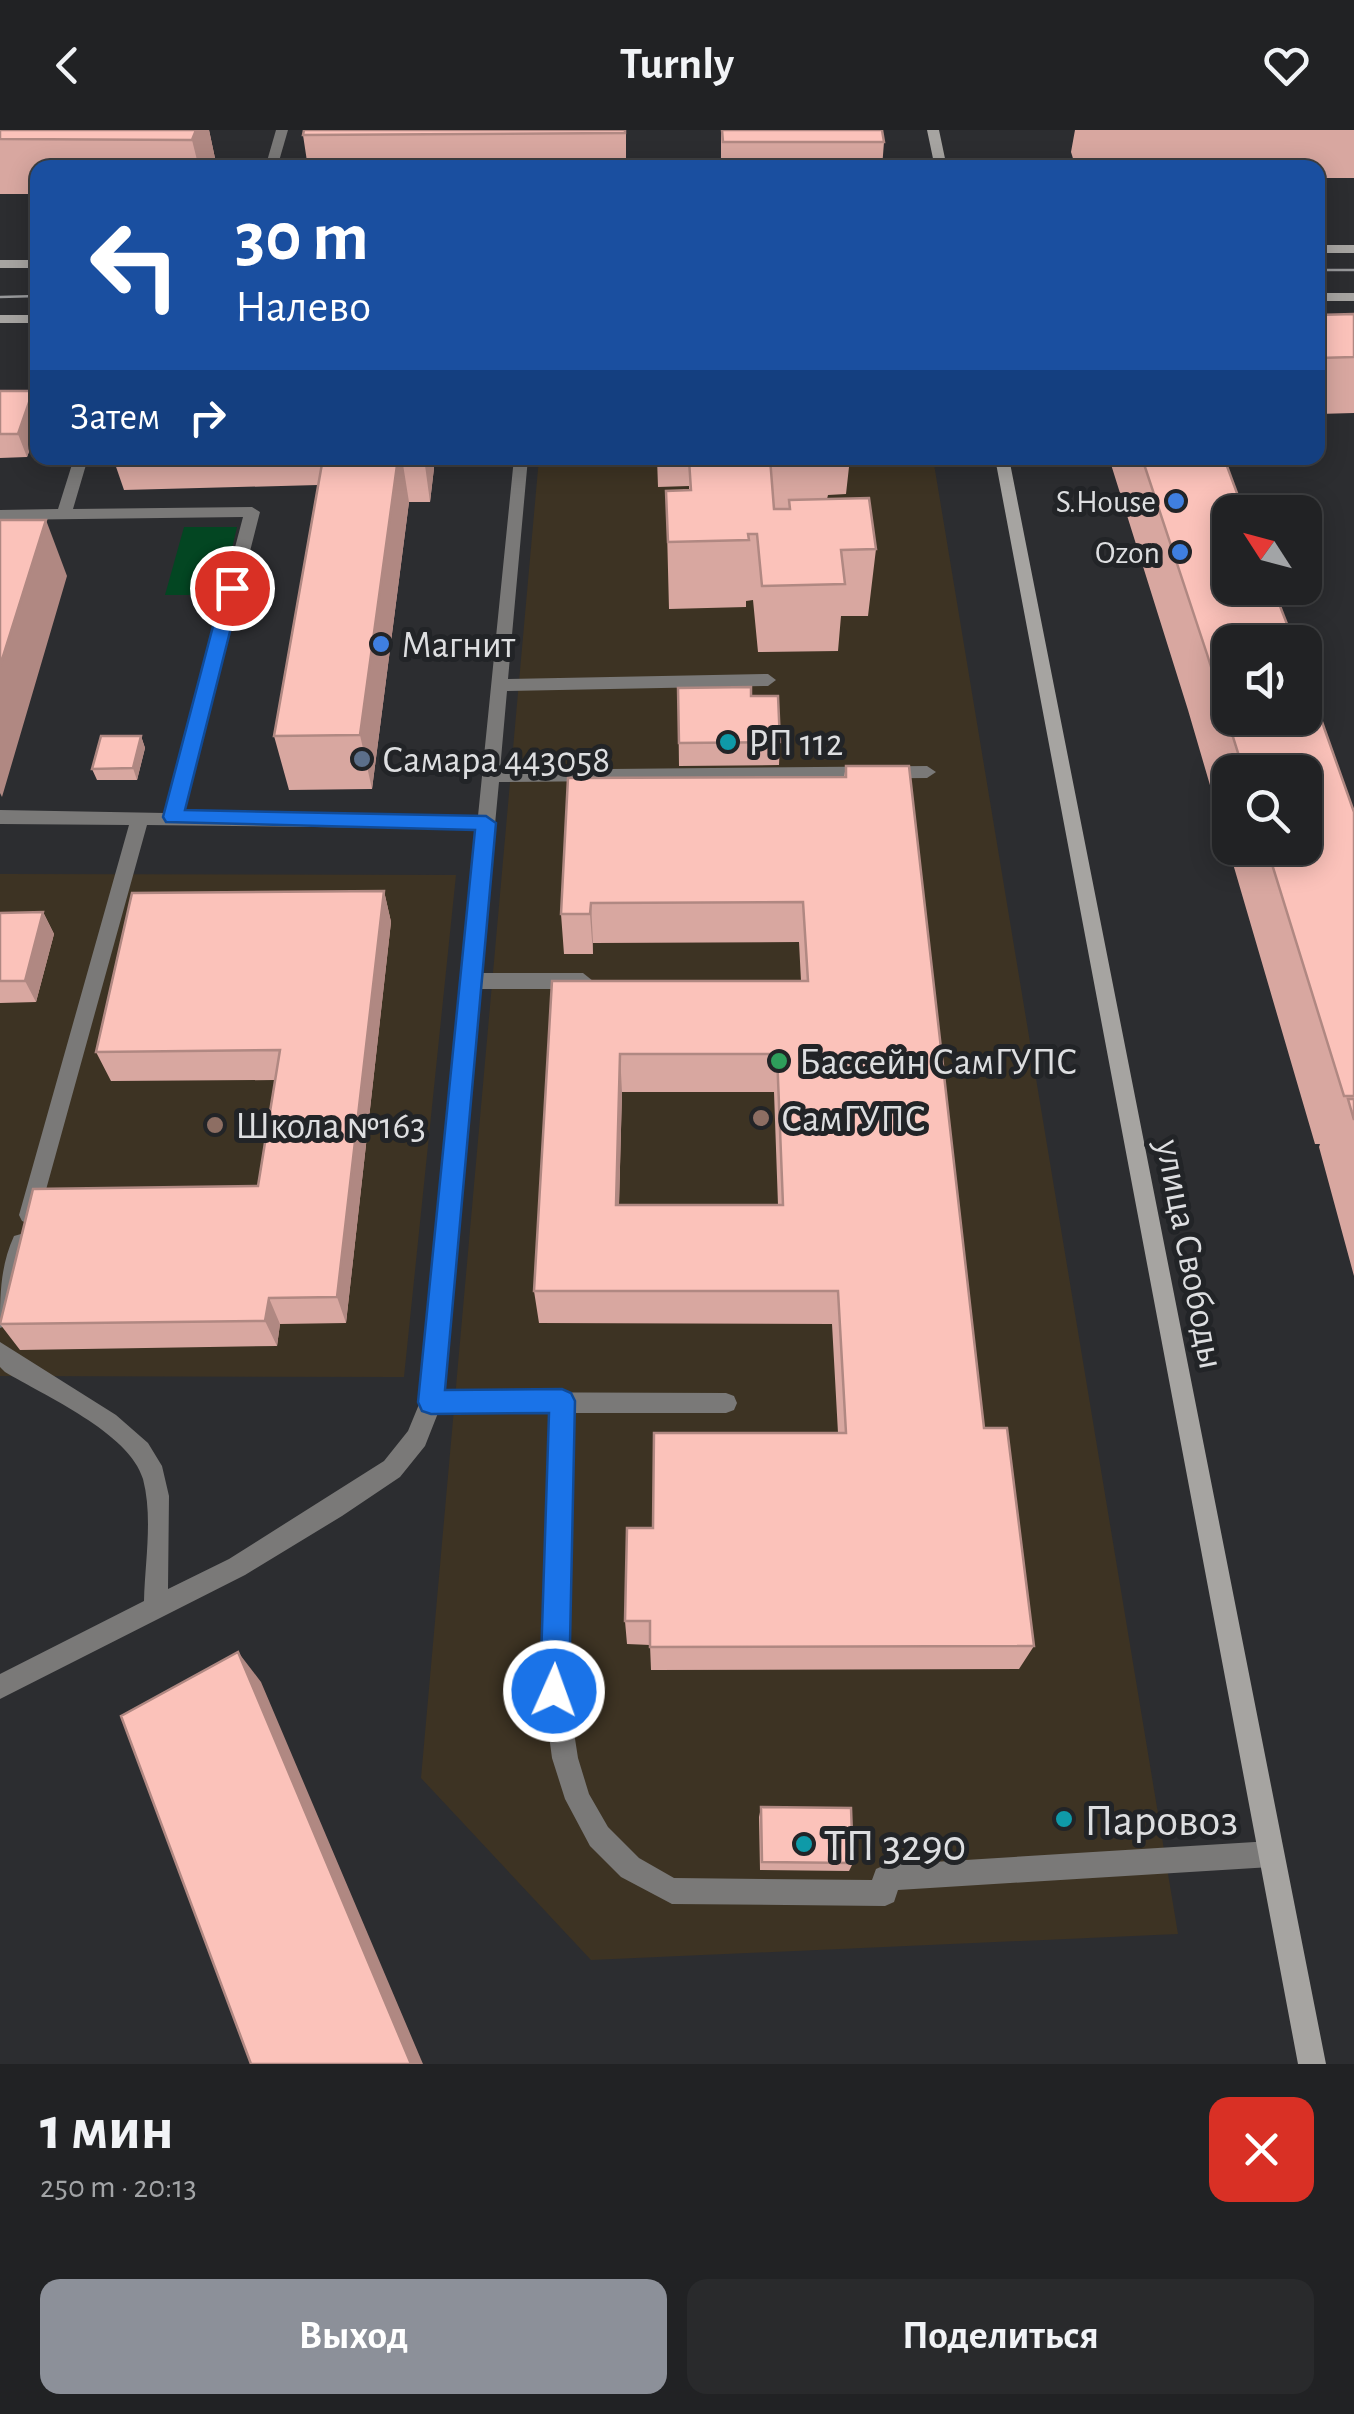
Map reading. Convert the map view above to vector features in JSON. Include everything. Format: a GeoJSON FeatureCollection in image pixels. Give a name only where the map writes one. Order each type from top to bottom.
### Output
{"type":"FeatureCollection","features":[{"type":"Feature","properties":{"kind":"main road"},"geometry":{"type":"LineString","coordinates":[[933,130],[940,160]]}},
{"type":"Feature","properties":{"kind":"main road"},"geometry":{"type":"LineString","coordinates":[[1325,249],[1354,249]]}},
{"type":"Feature","properties":{"kind":"main road"},"geometry":{"type":"LineString","coordinates":[[0,264],[30,264]]}},
{"type":"Feature","properties":{"kind":"main road"},"geometry":{"type":"LineString","coordinates":[[1325,298],[1354,297]]}},
{"type":"Feature","properties":{"kind":"main road"},"geometry":{"type":"LineString","coordinates":[[0,319],[30,319]]}},
{"type":"Feature","properties":{"kind":"main road","name":"улица Свободы"},"geometry":{"type":"LineString","coordinates":[[1003,465],[1312,2064]]}},
{"type":"Feature","properties":{"kind":"street"},"geometry":{"type":"LineString","coordinates":[[273,160],[282,130]]}},
{"type":"Feature","properties":{"kind":"street"},"geometry":{"type":"LineString","coordinates":[[64,514],[80,465]]}},
{"type":"Feature","properties":{"kind":"street"},"geometry":{"type":"LineString","coordinates":[[0,1686],[237,1567],[392,1469],[417,1438],[431,1402],[520,465]]}},
{"type":"Feature","properties":{"kind":"street"},"geometry":{"type":"LineString","coordinates":[[0,515],[252,512],[173,817]]}},
{"type":"Feature","properties":{"kind":"street"},"geometry":{"type":"LineString","coordinates":[[500,685],[768,680]]}},
{"type":"Feature","properties":{"kind":"street"},"geometry":{"type":"LineString","coordinates":[[492,776],[927,772]]}},
{"type":"Feature","properties":{"kind":"street"},"geometry":{"type":"LineString","coordinates":[[0,817],[486,823]]}},
{"type":"Feature","properties":{"kind":"street"},"geometry":{"type":"LineString","coordinates":[[0,1318],[140,818]]}},
{"type":"Feature","properties":{"kind":"street"},"geometry":{"type":"LineString","coordinates":[[471,981],[606,982]]}},
{"type":"Feature","properties":{"kind":"street"},"geometry":{"type":"LineString","coordinates":[[0,1352],[13,1365],[132,1440],[150,1467],[156,1494],[156,1606]]}},
{"type":"Feature","properties":{"kind":"street"},"geometry":{"type":"LineString","coordinates":[[562,1401],[554,1691],[563,1758],[576,1794],[598,1834],[626,1867],[648,1882],[672,1891],[886,1893],[885,1878],[1271,1854]]}},
{"type":"Feature","properties":{"kind":"street"},"geometry":{"type":"LineString","coordinates":[[431,1402],[726,1403]]}},
{"type":"Feature","properties":{"kind":"shaded area","name":"СамГУПС"},"geometry":{"type":"Polygon","coordinates":[[[538,465],[934,465],[1178,1934],[591,1960],[421,1778],[538,465]]]}},
{"type":"Feature","properties":{"kind":"shaded area","name":"Школа №163"},"geometry":{"type":"Polygon","coordinates":[[[0,874],[456,875],[404,1377],[0,1376],[0,874]]]}},
{"type":"Feature","properties":{"kind":"green space"},"geometry":{"type":"Polygon","coordinates":[[[184,527],[237,527],[221,595],[165,595],[184,527]]]}},
{"type":"Feature","properties":{"kind":"building"},"geometry":{"type":"Polygon","coordinates":[[[0,130],[196,130],[192,140],[0,139],[0,130]]]}},
{"type":"Feature","properties":{"kind":"building"},"geometry":{"type":"Polygon","coordinates":[[[304,130],[625,130],[625,133],[303,135],[304,130]]]}},
{"type":"Feature","properties":{"kind":"building"},"geometry":{"type":"Polygon","coordinates":[[[722,130],[882,130],[884,142],[723,142],[722,130]]]}},
{"type":"Feature","properties":{"kind":"building"},"geometry":{"type":"Polygon","coordinates":[[[1354,314],[1354,357],[1325,358],[1325,315],[1354,314]]]}},
{"type":"Feature","properties":{"kind":"building"},"geometry":{"type":"Polygon","coordinates":[[[0,391],[30,391],[18,434],[0,434],[0,391]]]}},
{"type":"Feature","properties":{"kind":"building"},"geometry":{"type":"Polygon","coordinates":[[[322,465],[397,465],[360,735],[274,736],[322,465]]]}},
{"type":"Feature","properties":{"kind":"building"},"geometry":{"type":"Polygon","coordinates":[[[689,465],[771,465],[774,509],[790,509],[789,500],[869,498],[876,549],[841,550],[845,584],[762,586],[757,534],[748,534],[749,540],[668,542],[666,491],[691,490],[689,465]]]}},
{"type":"Feature","properties":{"kind":"building"},"geometry":{"type":"Polygon","coordinates":[[[1144,465],[1227,465],[1238,495],[1212,495],[1212,605],[1280,605],[1287,625],[1212,625],[1212,670],[1144,465]]]}},
{"type":"Feature","properties":{"kind":"building"},"geometry":{"type":"Polygon","coordinates":[[[0,520],[46,520],[0,666],[0,520]]]}},
{"type":"Feature","properties":{"kind":"building"},"geometry":{"type":"Polygon","coordinates":[[[751,687],[751,696],[778,696],[780,742],[679,743],[678,688],[751,687]]]}},
{"type":"Feature","properties":{"kind":"building"},"geometry":{"type":"Polygon","coordinates":[[[1322,722],[1354,812],[1354,1096],[1344,1096],[1272,865],[1322,865],[1322,755],[1239,755],[1232,735],[1322,735],[1322,722]]]}},
{"type":"Feature","properties":{"kind":"building"},"geometry":{"type":"Polygon","coordinates":[[[101,736],[141,736],[133,768],[92,769],[101,736]]]}},
{"type":"Feature","properties":{"kind":"building"},"geometry":{"type":"Polygon","coordinates":[[[846,766],[909,766],[984,1428],[1007,1428],[1034,1646],[650,1647],[650,1621],[625,1621],[627,1528],[653,1528],[654,1433],[846,1433],[838,1291],[534,1291],[552,981],[808,981],[803,902],[591,903],[590,914],[561,914],[568,778],[846,777],[846,766]],[[620,1054],[616,1205],[783,1205],[777,1054],[620,1054]]]}},
{"type":"Feature","properties":{"kind":"building"},"geometry":{"type":"Polygon","coordinates":[[[384,891],[337,1297],[269,1298],[265,1321],[0,1324],[33,1189],[258,1186],[280,1050],[96,1052],[132,893],[384,891]]]}},
{"type":"Feature","properties":{"kind":"building"},"geometry":{"type":"Polygon","coordinates":[[[43,912],[25,981],[0,981],[0,913],[43,912]]]}},
{"type":"Feature","properties":{"kind":"building"},"geometry":{"type":"Polygon","coordinates":[[[1348,1099],[1354,1099],[1354,1120],[1348,1099]]]}},
{"type":"Feature","properties":{"kind":"building"},"geometry":{"type":"Polygon","coordinates":[[[238,1652],[411,2064],[251,2064],[121,1716],[238,1652]]]}},
{"type":"Feature","properties":{"kind":"building","name":"ТП 3290"},"geometry":{"type":"Polygon","coordinates":[[[761,1807],[851,1808],[853,1863],[762,1862],[761,1807]]]}},
{"type":"Feature","properties":{"kind":"tram line"},"geometry":{"type":"LineString","coordinates":[[1325,270],[1354,270]]}},
{"type":"Feature","properties":{"kind":"tram line"},"geometry":{"type":"LineString","coordinates":[[0,297],[30,296]]}},
{"type":"Feature","properties":{"kind":"place","name":"S.House"},"geometry":{"type":"Point","coordinates":[1176,501]}},
{"type":"Feature","properties":{"kind":"place","name":"Ozon"},"geometry":{"type":"Point","coordinates":[1180,552]}},
{"type":"Feature","properties":{"kind":"place","name":"Магнит"},"geometry":{"type":"Point","coordinates":[381,644]}},
{"type":"Feature","properties":{"kind":"place","name":"РП 112"},"geometry":{"type":"Point","coordinates":[728,742]}},
{"type":"Feature","properties":{"kind":"place","name":"Самара 443058"},"geometry":{"type":"Point","coordinates":[362,759]}},
{"type":"Feature","properties":{"kind":"place","name":"Бассейн СамГУПС"},"geometry":{"type":"Point","coordinates":[779,1061]}},
{"type":"Feature","properties":{"kind":"place","name":"СамГУПС"},"geometry":{"type":"Point","coordinates":[761,1118]}},
{"type":"Feature","properties":{"kind":"place","name":"Школа №163"},"geometry":{"type":"Point","coordinates":[215,1125]}},
{"type":"Feature","properties":{"kind":"place","name":"Паровоз"},"geometry":{"type":"Point","coordinates":[1064,1819]}},
{"type":"Feature","properties":{"kind":"place","name":"ТП 3290"},"geometry":{"type":"Point","coordinates":[804,1844]}},
{"type":"Feature","properties":{"kind":"route"},"geometry":{"type":"LineString","coordinates":[[232,588],[173,817],[486,823],[431,1402],[562,1401],[554,1691]]}}]}
